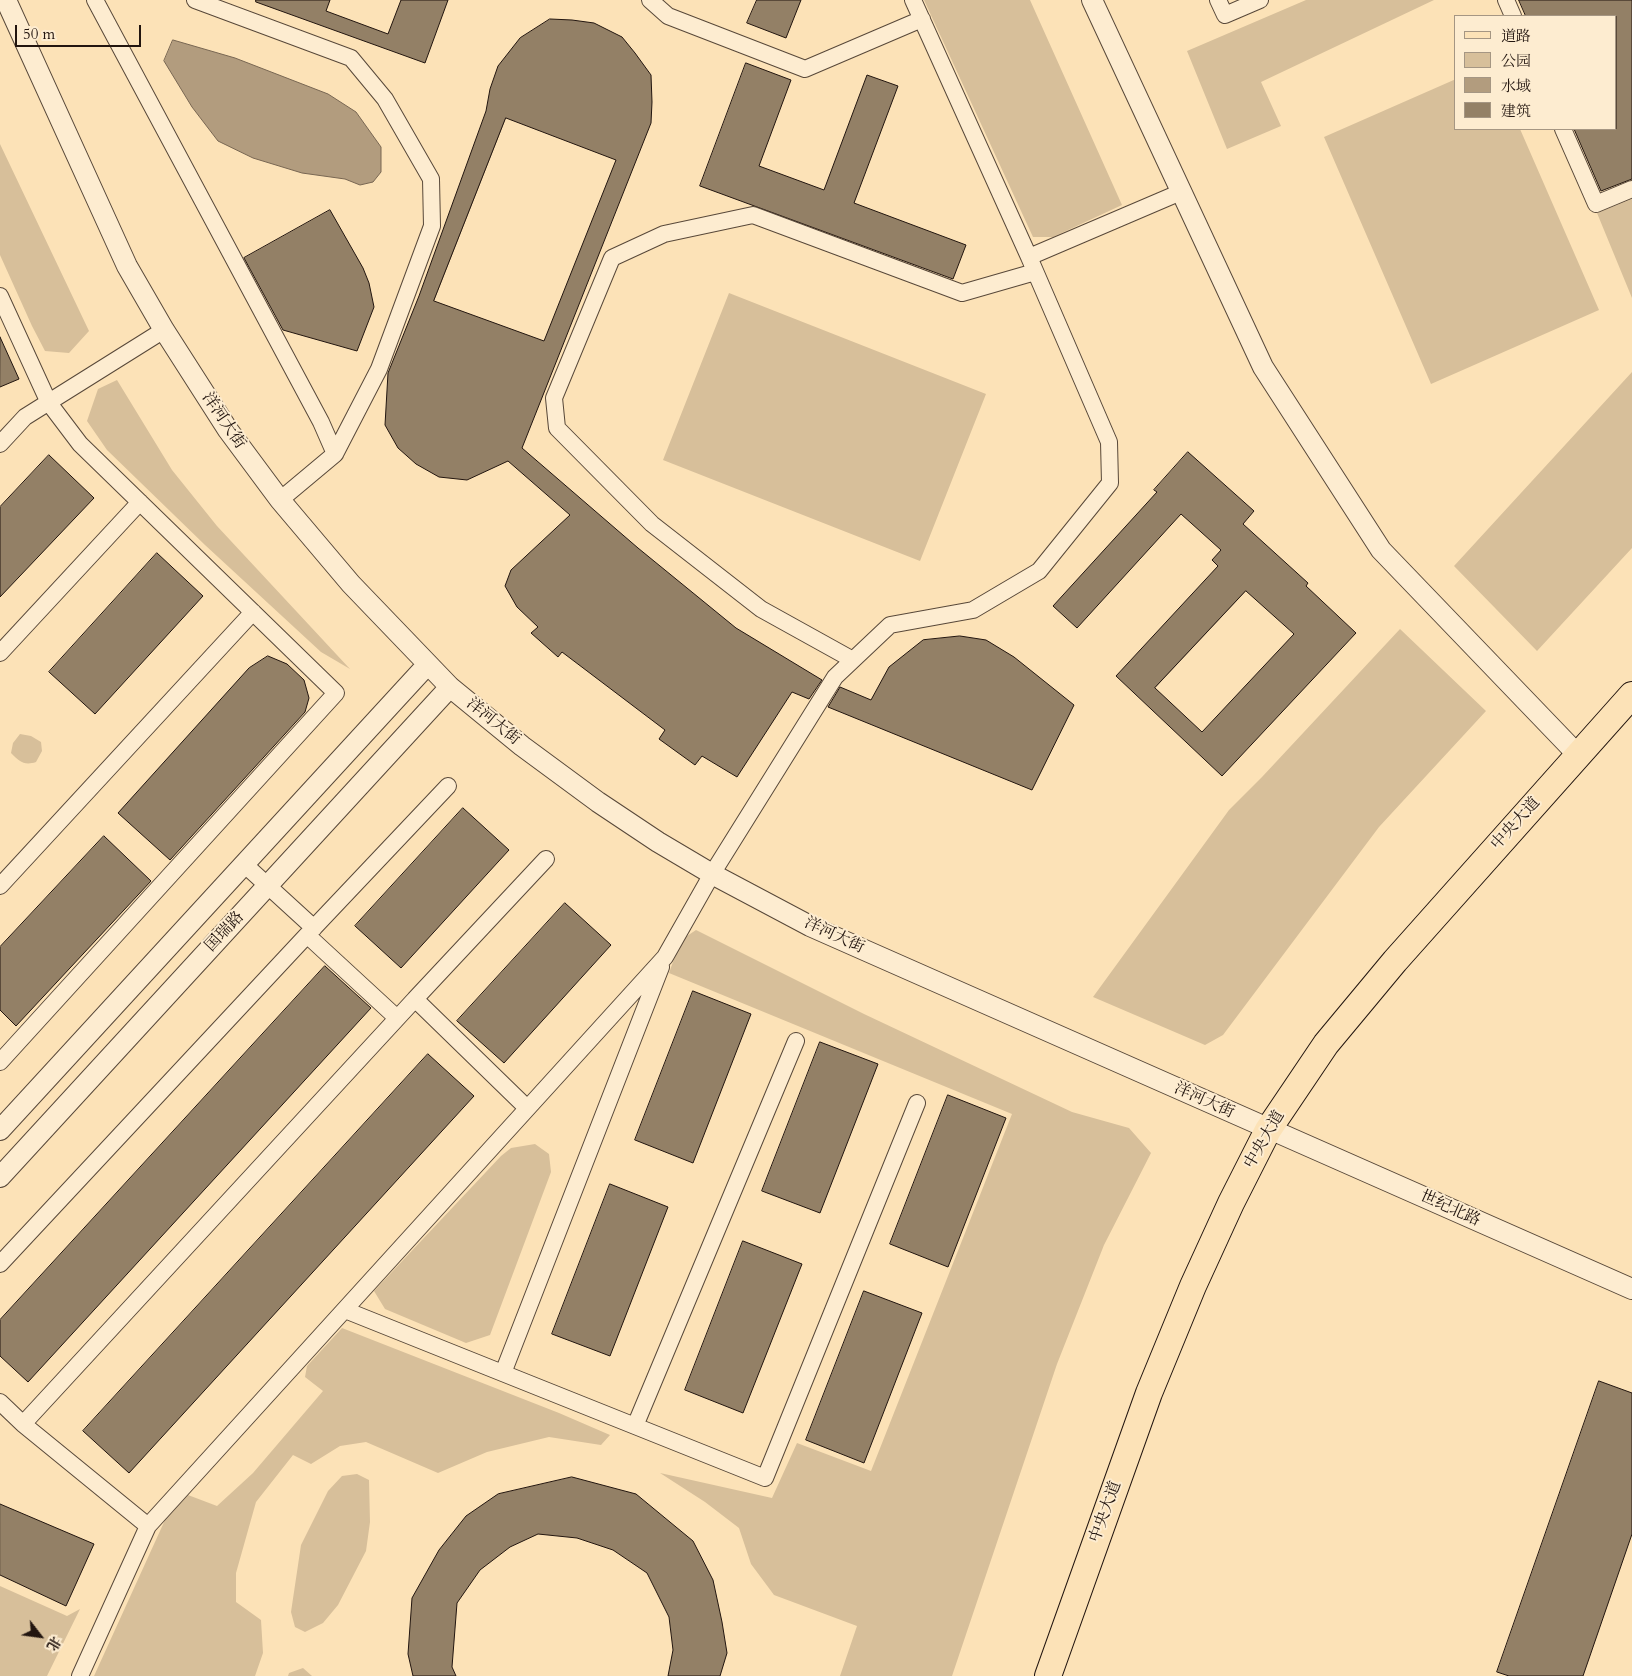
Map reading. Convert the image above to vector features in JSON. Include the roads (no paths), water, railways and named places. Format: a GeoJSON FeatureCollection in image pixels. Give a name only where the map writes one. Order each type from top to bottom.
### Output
{"type":"FeatureCollection","features":[{"type":"Feature","properties":{"kind":"main road","name":"中央大道"},"geometry":{"type":"LineString","coordinates":[[1048,1676],[1152,1384],[1212,1244],[1268,1130],[1332,1037],[1395,961],[1632,695]]}},
{"type":"Feature","properties":{"kind":"street","name":"洋河大街"},"geometry":{"type":"LineString","coordinates":[[6,0],[127,266],[164,330],[228,430],[280,500],[351,584],[450,687],[522,746],[598,802],[658,842],[712,874],[810,926],[1268,1130]]}},
{"type":"Feature","properties":{"kind":"street"},"geometry":{"type":"LineString","coordinates":[[95,0],[321,422],[335,454]]}},
{"type":"Feature","properties":{"kind":"street"},"geometry":{"type":"LineString","coordinates":[[194,0],[351,58],[384,99],[431,179],[432,226],[379,369],[335,454],[280,500]]}},
{"type":"Feature","properties":{"kind":"street"},"geometry":{"type":"LineString","coordinates":[[650,0],[668,16],[805,69],[922,20]]}},
{"type":"Feature","properties":{"kind":"street"},"geometry":{"type":"LineString","coordinates":[[503,1373],[664,957],[712,874],[834,677],[890,625],[973,610],[1039,571],[1110,483],[1109,442],[1032,264],[913,0]]}},
{"type":"Feature","properties":{"kind":"street"},"geometry":{"type":"LineString","coordinates":[[1092,0],[1263,367],[1381,550],[1578,755]]}},
{"type":"Feature","properties":{"kind":"street"},"geometry":{"type":"LineString","coordinates":[[1218,0],[1225,15],[1260,0]]}},
{"type":"Feature","properties":{"kind":"street"},"geometry":{"type":"LineString","coordinates":[[1506,0],[1513,15]]}},
{"type":"Feature","properties":{"kind":"street"},"geometry":{"type":"LineString","coordinates":[[1563,130],[1596,204],[1632,189]]}},
{"type":"Feature","properties":{"kind":"street"},"geometry":{"type":"LineString","coordinates":[[853,660],[761,609],[652,524],[557,428],[554,398],[612,258],[664,234],[753,216],[962,293],[1032,264],[1182,192]]}},
{"type":"Feature","properties":{"kind":"street"},"geometry":{"type":"LineString","coordinates":[[0,296],[49,402],[80,444],[336,693],[0,1062]]}},
{"type":"Feature","properties":{"kind":"street"},"geometry":{"type":"LineString","coordinates":[[0,429],[24,418],[164,330]]}},
{"type":"Feature","properties":{"kind":"street"},"geometry":{"type":"LineString","coordinates":[[0,444],[24,418]]}},
{"type":"Feature","properties":{"kind":"street"},"geometry":{"type":"LineString","coordinates":[[0,653],[140,502]]}},
{"type":"Feature","properties":{"kind":"street"},"geometry":{"type":"LineString","coordinates":[[0,886],[253,612]]}},
{"type":"Feature","properties":{"kind":"street","name":"国瑞路"},"geometry":{"type":"LineString","coordinates":[[0,1130],[428,664]]}},
{"type":"Feature","properties":{"kind":"street","name":"国瑞路"},"geometry":{"type":"LineString","coordinates":[[0,1177],[450,687]]}},
{"type":"Feature","properties":{"kind":"street"},"geometry":{"type":"LineString","coordinates":[[0,1264],[448,786]]}},
{"type":"Feature","properties":{"kind":"street"},"geometry":{"type":"LineString","coordinates":[[23,1424],[414,999],[546,859]]}},
{"type":"Feature","properties":{"kind":"street"},"geometry":{"type":"LineString","coordinates":[[244,864],[268,885],[310,932],[397,1018]]}},
{"type":"Feature","properties":{"kind":"street"},"geometry":{"type":"LineString","coordinates":[[80,1676],[148,1526],[664,957]]}},
{"type":"Feature","properties":{"kind":"street"},"geometry":{"type":"LineString","coordinates":[[414,999],[527,1108]]}},
{"type":"Feature","properties":{"kind":"street"},"geometry":{"type":"LineString","coordinates":[[635,1426],[796,1041]]}},
{"type":"Feature","properties":{"kind":"street"},"geometry":{"type":"LineString","coordinates":[[345,1310],[765,1478],[917,1103]]}},
{"type":"Feature","properties":{"kind":"street","name":"世纪北路"},"geometry":{"type":"LineString","coordinates":[[1268,1130],[1632,1289]]}},
{"type":"Feature","properties":{"kind":"street"},"geometry":{"type":"LineString","coordinates":[[0,1402],[23,1424],[148,1526]]}},
{"type":"Feature","properties":{"kind":"water"},"geometry":{"type":"Polygon","coordinates":[[[173,40],[235,58],[328,94],[356,112],[381,147],[381,172],[373,182],[360,185],[345,179],[302,173],[253,158],[218,141],[192,107],[164,61],[173,40]]]}}]}
